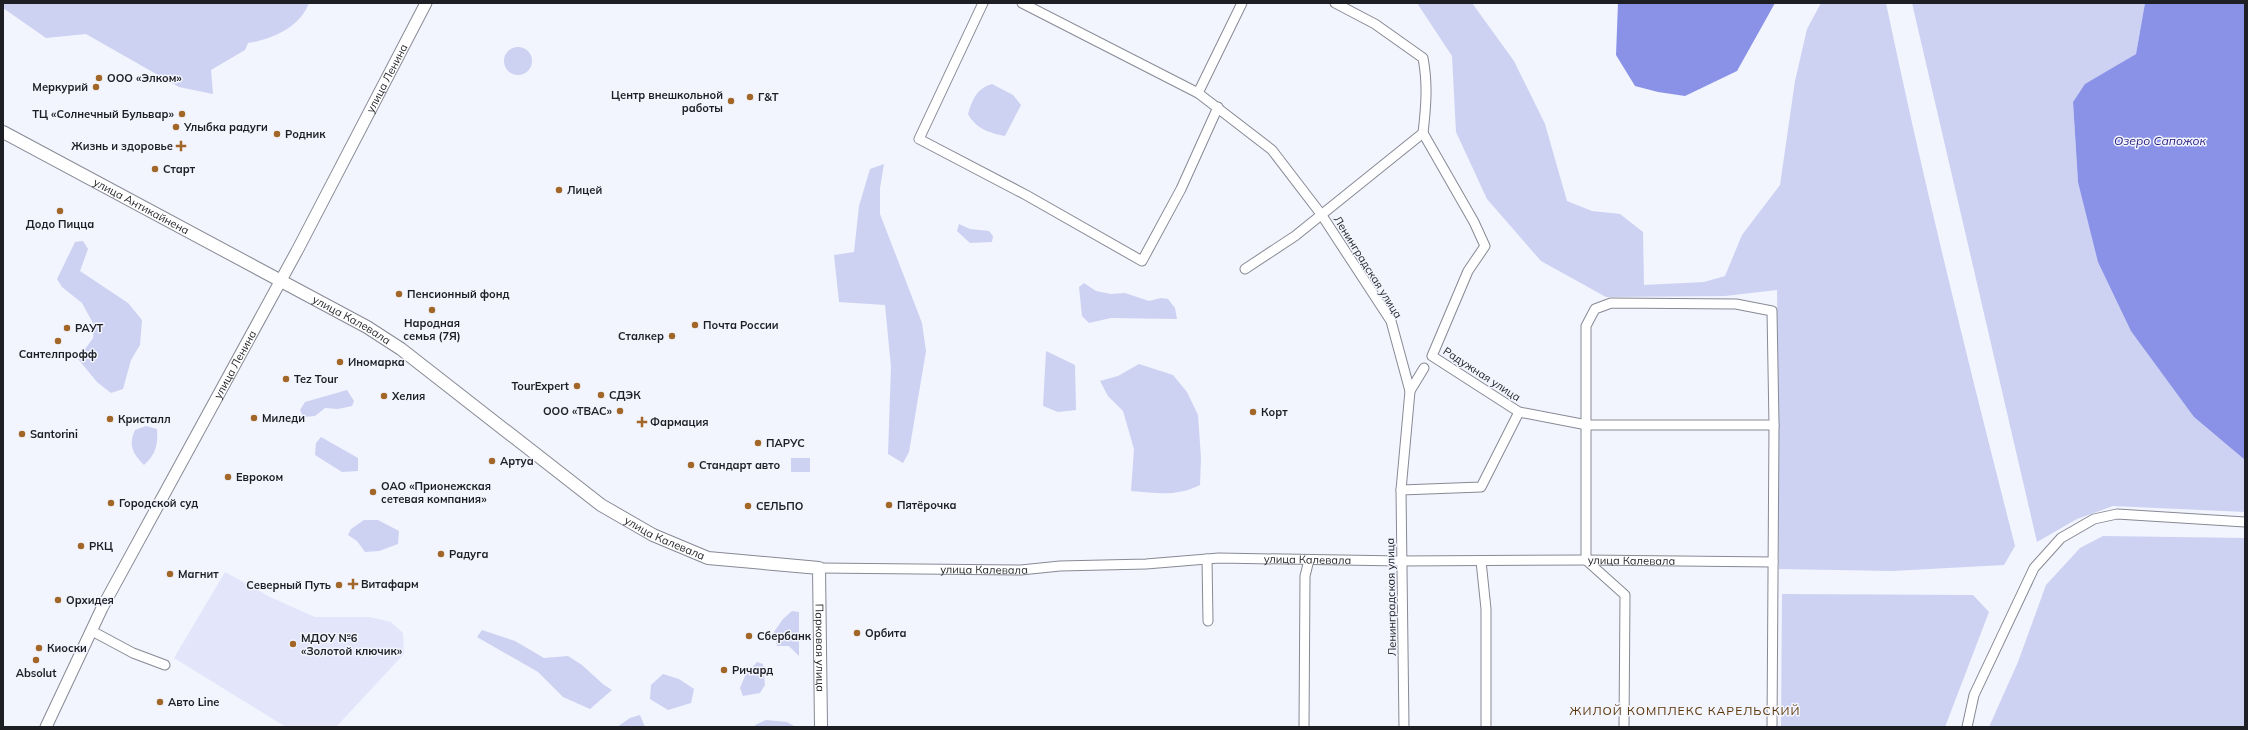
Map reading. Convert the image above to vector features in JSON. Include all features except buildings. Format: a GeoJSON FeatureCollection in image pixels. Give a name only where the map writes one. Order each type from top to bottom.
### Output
{"type":"FeatureCollection","features":[{"type":"Feature","properties":{"kind":"main road","name":"улица Антикайнена"},"geometry":{"type":"LineString","coordinates":[[3,132],[280,279]]}},
{"type":"Feature","properties":{"kind":"main road","name":"улица Калевала"},"geometry":{"type":"LineString","coordinates":[[280,279],[367,326],[401,349],[601,505],[653,535],[708,558],[819,568]]}},
{"type":"Feature","properties":{"kind":"main road","name":"Парковая улица"},"geometry":{"type":"LineString","coordinates":[[819,568],[821,727]]}},
{"type":"Feature","properties":{"kind":"street","name":"улица Ленина"},"geometry":{"type":"LineString","coordinates":[[46,727],[92,631],[151,516],[301,242],[426,3]]}},
{"type":"Feature","properties":{"kind":"street"},"geometry":{"type":"LineString","coordinates":[[983,3],[919,140],[1026,195],[1142,262],[1181,189],[1218,107]]}},
{"type":"Feature","properties":{"kind":"street","name":"Ленинградская улица"},"geometry":{"type":"LineString","coordinates":[[1022,3],[1198,93],[1272,150],[1321,214],[1391,321],[1410,391],[1402,490],[1404,727]]}},
{"type":"Feature","properties":{"kind":"street"},"geometry":{"type":"LineString","coordinates":[[1198,93],[1242,3]]}},
{"type":"Feature","properties":{"kind":"street"},"geometry":{"type":"LineString","coordinates":[[1245,269],[1295,236],[1423,133],[1427,104],[1426,75],[1423,58],[1375,24],[1335,3]]}},
{"type":"Feature","properties":{"kind":"street","name":"Радужная улица"},"geometry":{"type":"LineString","coordinates":[[1423,133],[1474,222],[1486,246],[1468,271],[1432,356],[1519,412],[1587,425],[1774,425]]}},
{"type":"Feature","properties":{"kind":"street"},"geometry":{"type":"LineString","coordinates":[[1624,727],[1626,595],[1586,560],[1586,326],[1595,309],[1611,303],[1736,304],[1772,311],[1774,425],[1772,727]]}},
{"type":"Feature","properties":{"kind":"street"},"geometry":{"type":"LineString","coordinates":[[1410,391],[1424,368]]}},
{"type":"Feature","properties":{"kind":"street","name":"Радужная улица"},"geometry":{"type":"LineString","coordinates":[[1402,490],[1481,487],[1519,412]]}},
{"type":"Feature","properties":{"kind":"street"},"geometry":{"type":"LineString","coordinates":[[1967,727],[1974,695],[2034,568],[2061,538],[2094,519],[2117,514],[2245,522]]}},
{"type":"Feature","properties":{"kind":"street"},"geometry":{"type":"LineString","coordinates":[[1206,559],[1208,621]]}},
{"type":"Feature","properties":{"kind":"street","name":"улица Калевала"},"geometry":{"type":"LineString","coordinates":[[819,568],[1020,570],[1060,566],[1146,564],[1206,559],[1481,562],[1586,560],[1773,562]]}},
{"type":"Feature","properties":{"kind":"street"},"geometry":{"type":"LineString","coordinates":[[1304,727],[1306,576],[1309,560]]}},
{"type":"Feature","properties":{"kind":"street"},"geometry":{"type":"LineString","coordinates":[[1481,562],[1486,609],[1486,727]]}},
{"type":"Feature","properties":{"kind":"street"},"geometry":{"type":"LineString","coordinates":[[92,631],[132,653],[165,665]]}},
{"type":"Feature","properties":{"kind":"shaded area"},"geometry":{"type":"Polygon","coordinates":[[[3,3],[309,3],[299,19],[292,25],[276,35],[248,43],[245,50],[211,70],[213,94],[179,87],[86,34],[46,38],[3,8],[3,3]]]}},
{"type":"Feature","properties":{"kind":"shaded area"},"geometry":{"type":"Polygon","coordinates":[[[1417,3],[1472,3],[1514,61],[1545,124],[1567,201],[1592,211],[1620,214],[1643,232],[1644,285],[1704,282],[1725,276],[1742,235],[1780,185],[1795,81],[1807,29],[1821,3],[1886,3],[1948,275],[2015,546],[2004,565],[1892,571],[1779,569],[1777,290],[1725,296],[1606,297],[1541,261],[1487,199],[1456,132],[1452,56],[1417,3]]]}},
{"type":"Feature","properties":{"kind":"shaded area"},"geometry":{"type":"Polygon","coordinates":[[[1912,3],[2145,3],[2136,54],[2086,84],[2073,102],[2078,182],[2194,417],[2245,460],[2245,512],[2113,506],[2077,519],[2037,542],[1912,3]]]}},
{"type":"Feature","properties":{"kind":"shaded area"},"geometry":{"type":"Polygon","coordinates":[[[518,47],[528,51],[532,61],[528,71],[518,75],[508,71],[504,61],[508,51],[518,47]]]}},
{"type":"Feature","properties":{"kind":"shaded area"},"geometry":{"type":"Polygon","coordinates":[[[992,84],[1013,95],[1021,105],[1005,136],[984,130],[971,119],[968,114],[976,95],[982,89],[992,84]]]}},
{"type":"Feature","properties":{"kind":"shaded area"},"geometry":{"type":"Polygon","coordinates":[[[884,164],[880,188],[880,214],[922,323],[926,351],[909,452],[903,463],[888,454],[891,367],[885,305],[839,302],[834,255],[854,252],[859,206],[870,169],[884,164]]]}},
{"type":"Feature","properties":{"kind":"shaded area"},"geometry":{"type":"Polygon","coordinates":[[[959,224],[970,229],[989,231],[993,236],[992,242],[970,243],[957,231],[959,224]]]}},
{"type":"Feature","properties":{"kind":"shaded area"},"geometry":{"type":"Polygon","coordinates":[[[83,241],[88,249],[80,271],[128,303],[142,320],[140,345],[131,360],[123,389],[111,393],[97,382],[78,359],[93,338],[94,325],[82,303],[62,287],[57,279],[75,242],[83,241]]]}},
{"type":"Feature","properties":{"kind":"shaded area"},"geometry":{"type":"Polygon","coordinates":[[[1084,283],[1096,291],[1111,294],[1125,293],[1149,301],[1161,298],[1168,299],[1175,308],[1177,319],[1111,318],[1089,323],[1082,316],[1079,287],[1084,283]]]}},
{"type":"Feature","properties":{"kind":"shaded area"},"geometry":{"type":"Polygon","coordinates":[[[1046,351],[1075,365],[1076,410],[1058,412],[1043,406],[1046,351]]]}},
{"type":"Feature","properties":{"kind":"shaded area"},"geometry":{"type":"Polygon","coordinates":[[[1139,364],[1173,375],[1187,392],[1198,415],[1201,458],[1200,485],[1174,493],[1131,491],[1134,449],[1123,411],[1108,396],[1100,381],[1118,376],[1139,364]]]}},
{"type":"Feature","properties":{"kind":"shaded area"},"geometry":{"type":"Polygon","coordinates":[[[347,390],[354,401],[352,406],[338,409],[325,408],[315,416],[303,417],[300,410],[305,402],[347,390]]]}},
{"type":"Feature","properties":{"kind":"shaded area"},"geometry":{"type":"Polygon","coordinates":[[[146,426],[157,429],[157,440],[154,453],[144,465],[134,453],[132,440],[135,430],[146,426]]]}},
{"type":"Feature","properties":{"kind":"shaded area"},"geometry":{"type":"Polygon","coordinates":[[[321,437],[358,458],[358,471],[342,472],[315,455],[316,443],[321,437]]]}},
{"type":"Feature","properties":{"kind":"shaded area"},"geometry":{"type":"Polygon","coordinates":[[[791,458],[810,458],[810,472],[791,472],[791,458]]]}},
{"type":"Feature","properties":{"kind":"shaded area"},"geometry":{"type":"Polygon","coordinates":[[[364,520],[378,520],[399,531],[398,544],[379,551],[365,552],[357,541],[348,535],[351,529],[364,520]]]}},
{"type":"Feature","properties":{"kind":"shaded area"},"geometry":{"type":"Polygon","coordinates":[[[2103,536],[2245,538],[2245,727],[1989,727],[2018,662],[2046,585],[2080,548],[2103,536]]]}},
{"type":"Feature","properties":{"kind":"shaded area","name":"МДОУ №6 «Золотой ключик»"},"geometry":{"type":"Polygon","coordinates":[[[225,572],[270,597],[315,617],[370,617],[391,622],[403,633],[404,654],[336,727],[286,727],[174,658],[225,572]]]}},
{"type":"Feature","properties":{"kind":"shaded area"},"geometry":{"type":"Polygon","coordinates":[[[1782,594],[1973,595],[1989,612],[1945,727],[1781,727],[1782,594]]]}},
{"type":"Feature","properties":{"kind":"shaded area"},"geometry":{"type":"Polygon","coordinates":[[[792,611],[799,612],[799,656],[789,646],[777,646],[774,632],[783,619],[792,611]]]}},
{"type":"Feature","properties":{"kind":"shaded area"},"geometry":{"type":"Polygon","coordinates":[[[482,630],[515,641],[544,658],[568,656],[582,665],[604,685],[612,690],[590,709],[563,697],[538,672],[477,637],[482,630]]]}},
{"type":"Feature","properties":{"kind":"shaded area"},"geometry":{"type":"Polygon","coordinates":[[[757,662],[763,664],[765,685],[760,693],[743,696],[740,688],[745,676],[757,662]]]}},
{"type":"Feature","properties":{"kind":"shaded area"},"geometry":{"type":"Polygon","coordinates":[[[663,674],[679,679],[694,689],[691,703],[668,710],[650,699],[651,685],[663,674]]]}},
{"type":"Feature","properties":{"kind":"shaded area"},"geometry":{"type":"Polygon","coordinates":[[[640,715],[645,727],[617,727],[630,718],[640,715]]]}},
{"type":"Feature","properties":{"kind":"shaded area"},"geometry":{"type":"Polygon","coordinates":[[[766,720],[787,722],[796,727],[756,727],[755,725],[766,720]]]}},
{"type":"Feature","properties":{"kind":"water"},"geometry":{"type":"Polygon","coordinates":[[[1618,3],[1775,3],[1737,71],[1685,96],[1658,92],[1635,86],[1616,55],[1618,3]]]}},
{"type":"Feature","properties":{"kind":"water","name":"Озеро Сапожок"},"geometry":{"type":"Polygon","coordinates":[[[2145,3],[2245,3],[2245,460],[2194,417],[2131,331],[2098,262],[2078,182],[2073,102],[2085,84],[2136,54],[2145,3]]]}},
{"type":"Feature","properties":{"kind":"place","name":"ООО «Элком»"},"geometry":{"type":"Point","coordinates":[99,78]}},
{"type":"Feature","properties":{"kind":"place","name":"Меркурий"},"geometry":{"type":"Point","coordinates":[96,87]}},
{"type":"Feature","properties":{"kind":"place","name":"Г&Т"},"geometry":{"type":"Point","coordinates":[750,97]}},
{"type":"Feature","properties":{"kind":"place","name":"Центр внешкольной работы"},"geometry":{"type":"Point","coordinates":[731,101]}},
{"type":"Feature","properties":{"kind":"place","name":"ТЦ «Солнечный Бульвар»"},"geometry":{"type":"Point","coordinates":[182,114]}},
{"type":"Feature","properties":{"kind":"place","name":"Улыбка радуги"},"geometry":{"type":"Point","coordinates":[176,127]}},
{"type":"Feature","properties":{"kind":"place","name":"Родник"},"geometry":{"type":"Point","coordinates":[277,134]}},
{"type":"Feature","properties":{"kind":"place","name":"Жизнь и здоровье"},"geometry":{"type":"Point","coordinates":[181,146]}},
{"type":"Feature","properties":{"kind":"place","name":"Старт"},"geometry":{"type":"Point","coordinates":[155,169]}},
{"type":"Feature","properties":{"kind":"place","name":"Лицей"},"geometry":{"type":"Point","coordinates":[559,190]}},
{"type":"Feature","properties":{"kind":"place","name":"Додо Пицца"},"geometry":{"type":"Point","coordinates":[60,211]}},
{"type":"Feature","properties":{"kind":"place","name":"Пенсионный фонд"},"geometry":{"type":"Point","coordinates":[399,294]}},
{"type":"Feature","properties":{"kind":"place","name":"Народная семья (7Я)"},"geometry":{"type":"Point","coordinates":[432,310]}},
{"type":"Feature","properties":{"kind":"place","name":"Почта России"},"geometry":{"type":"Point","coordinates":[695,325]}},
{"type":"Feature","properties":{"kind":"place","name":"РАУТ"},"geometry":{"type":"Point","coordinates":[67,328]}},
{"type":"Feature","properties":{"kind":"place","name":"Сталкер"},"geometry":{"type":"Point","coordinates":[672,336]}},
{"type":"Feature","properties":{"kind":"place","name":"Сантелпрофф"},"geometry":{"type":"Point","coordinates":[58,341]}},
{"type":"Feature","properties":{"kind":"place","name":"Иномарка"},"geometry":{"type":"Point","coordinates":[340,362]}},
{"type":"Feature","properties":{"kind":"place","name":"Tez Tour"},"geometry":{"type":"Point","coordinates":[286,379]}},
{"type":"Feature","properties":{"kind":"place","name":"TourExpert"},"geometry":{"type":"Point","coordinates":[577,386]}},
{"type":"Feature","properties":{"kind":"place","name":"СДЭК"},"geometry":{"type":"Point","coordinates":[601,395]}},
{"type":"Feature","properties":{"kind":"place","name":"Хелия"},"geometry":{"type":"Point","coordinates":[384,396]}},
{"type":"Feature","properties":{"kind":"place","name":"ООО «ТВАС»"},"geometry":{"type":"Point","coordinates":[620,411]}},
{"type":"Feature","properties":{"kind":"place","name":"Корт"},"geometry":{"type":"Point","coordinates":[1253,412]}},
{"type":"Feature","properties":{"kind":"place","name":"Миледи"},"geometry":{"type":"Point","coordinates":[254,418]}},
{"type":"Feature","properties":{"kind":"place","name":"Кристалл"},"geometry":{"type":"Point","coordinates":[110,419]}},
{"type":"Feature","properties":{"kind":"place","name":"Фармация"},"geometry":{"type":"Point","coordinates":[642,422]}},
{"type":"Feature","properties":{"kind":"place","name":"Santorini"},"geometry":{"type":"Point","coordinates":[22,434]}},
{"type":"Feature","properties":{"kind":"place","name":"ПАРУС"},"geometry":{"type":"Point","coordinates":[758,443]}},
{"type":"Feature","properties":{"kind":"place","name":"Артуа"},"geometry":{"type":"Point","coordinates":[492,461]}},
{"type":"Feature","properties":{"kind":"place","name":"Стандарт авто"},"geometry":{"type":"Point","coordinates":[691,465]}},
{"type":"Feature","properties":{"kind":"place","name":"Евроком"},"geometry":{"type":"Point","coordinates":[228,477]}},
{"type":"Feature","properties":{"kind":"place","name":"ОАО «Прионежская сетевая компания»"},"geometry":{"type":"Point","coordinates":[373,492]}},
{"type":"Feature","properties":{"kind":"place","name":"Городской суд"},"geometry":{"type":"Point","coordinates":[111,503]}},
{"type":"Feature","properties":{"kind":"place","name":"Пятёрочка"},"geometry":{"type":"Point","coordinates":[889,505]}},
{"type":"Feature","properties":{"kind":"place","name":"СЕЛЬПО"},"geometry":{"type":"Point","coordinates":[748,506]}},
{"type":"Feature","properties":{"kind":"place","name":"РКЦ"},"geometry":{"type":"Point","coordinates":[81,546]}},
{"type":"Feature","properties":{"kind":"place","name":"Радуга"},"geometry":{"type":"Point","coordinates":[441,554]}},
{"type":"Feature","properties":{"kind":"place","name":"Магнит"},"geometry":{"type":"Point","coordinates":[170,574]}},
{"type":"Feature","properties":{"kind":"place","name":"Витафарм"},"geometry":{"type":"Point","coordinates":[353,584]}},
{"type":"Feature","properties":{"kind":"place","name":"Северный Путь"},"geometry":{"type":"Point","coordinates":[339,585]}},
{"type":"Feature","properties":{"kind":"place","name":"Орхидея"},"geometry":{"type":"Point","coordinates":[58,600]}},
{"type":"Feature","properties":{"kind":"place","name":"Орбита"},"geometry":{"type":"Point","coordinates":[857,633]}},
{"type":"Feature","properties":{"kind":"place","name":"Сбербанк"},"geometry":{"type":"Point","coordinates":[749,636]}},
{"type":"Feature","properties":{"kind":"place","name":"МДОУ №6 «Золотой ключик»"},"geometry":{"type":"Point","coordinates":[293,644]}},
{"type":"Feature","properties":{"kind":"place","name":"Киоски"},"geometry":{"type":"Point","coordinates":[39,648]}},
{"type":"Feature","properties":{"kind":"place","name":"Absolut"},"geometry":{"type":"Point","coordinates":[36,660]}},
{"type":"Feature","properties":{"kind":"place","name":"Ричард"},"geometry":{"type":"Point","coordinates":[724,670]}},
{"type":"Feature","properties":{"kind":"place","name":"Авто Line"},"geometry":{"type":"Point","coordinates":[160,702]}},
{"type":"Feature","properties":{"kind":"district","name":"ЖИЛОЙ КОМПЛЕКС КАРЕЛЬСКИЙ"},"geometry":{"type":"Point","coordinates":[1685,710]}}]}
